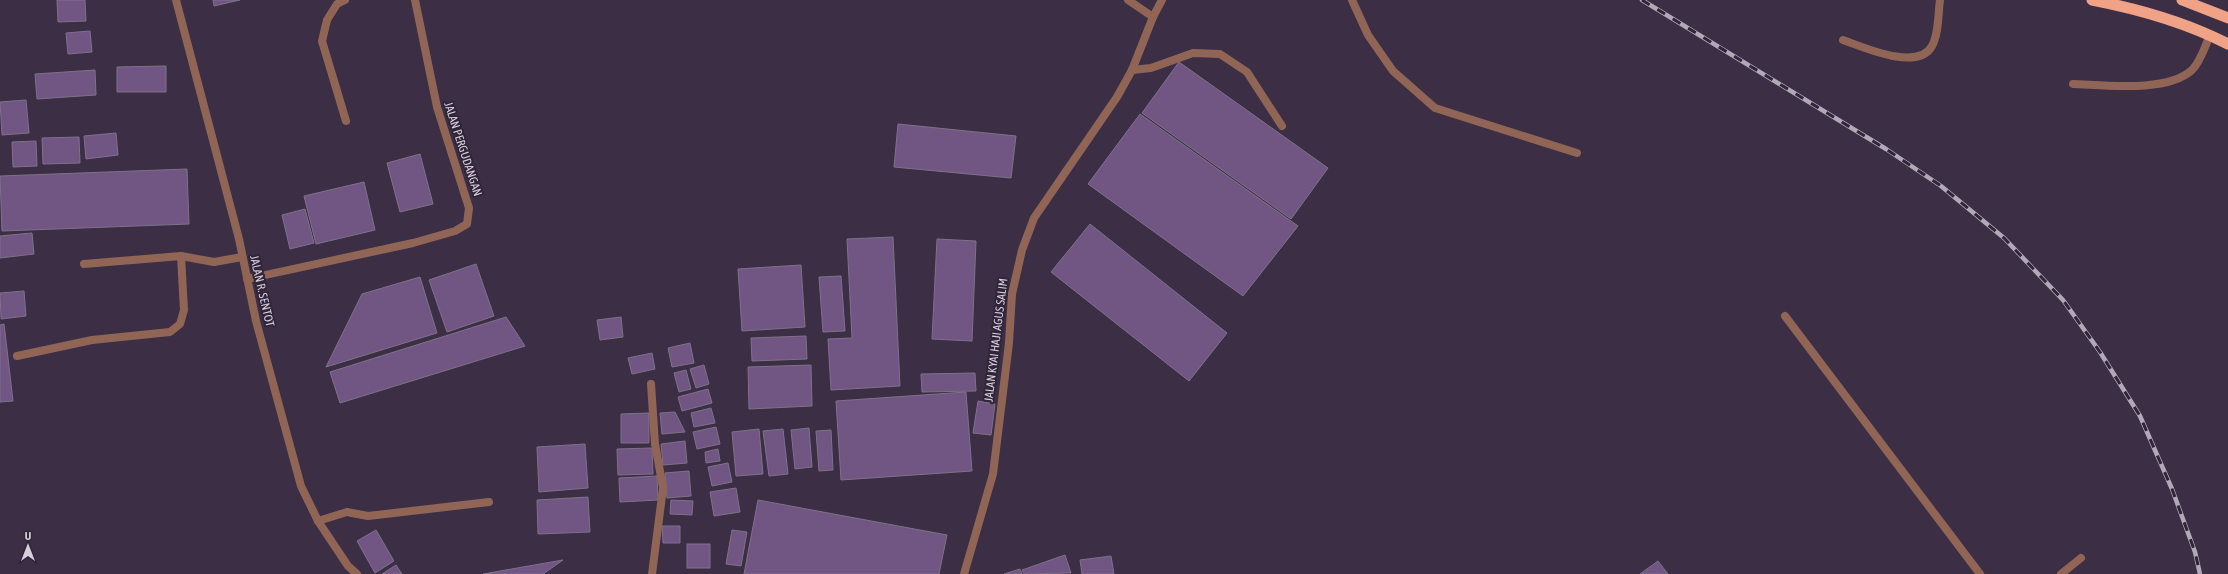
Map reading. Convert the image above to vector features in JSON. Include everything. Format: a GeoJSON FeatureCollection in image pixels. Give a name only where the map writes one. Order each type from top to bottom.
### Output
{"type":"FeatureCollection","features":[{"type":"Feature","properties":{"kind":"highway"},"geometry":{"type":"LineString","coordinates":[[2092,0],[2129,7],[2174,21],[2210,35],[2228,44]]}},
{"type":"Feature","properties":{"kind":"highway"},"geometry":{"type":"LineString","coordinates":[[2182,0],[2195,3],[2228,18]]}},
{"type":"Feature","properties":{"kind":"street","name":"JALAN R. SENTOT"},"geometry":{"type":"LineString","coordinates":[[176,0],[239,239],[247,279],[283,424],[301,486],[318,521],[348,566],[357,574]]}},
{"type":"Feature","properties":{"kind":"street"},"geometry":{"type":"LineString","coordinates":[[345,0],[337,4],[327,20],[322,41],[346,121]]}},
{"type":"Feature","properties":{"kind":"street","name":"JALAN PERGUDANGAN"},"geometry":{"type":"LineString","coordinates":[[247,279],[413,243],[455,231],[467,224],[469,208],[437,106],[415,0]]}},
{"type":"Feature","properties":{"kind":"street"},"geometry":{"type":"LineString","coordinates":[[1128,0],[1153,17]]}},
{"type":"Feature","properties":{"kind":"street","name":"JALAN KYAI HAJI AGUS SALIM"},"geometry":{"type":"LineString","coordinates":[[964,574],[993,474],[1012,294],[1022,250],[1034,218],[1117,97],[1132,70],[1153,17],[1162,0]]}},
{"type":"Feature","properties":{"kind":"street"},"geometry":{"type":"LineString","coordinates":[[1352,0],[1368,35],[1393,71],[1436,108],[1577,153]]}},
{"type":"Feature","properties":{"kind":"street"},"geometry":{"type":"LineString","coordinates":[[1843,40],[1897,58],[1916,56],[1926,53],[1932,46],[1935,39],[1940,0]]}},
{"type":"Feature","properties":{"kind":"street"},"geometry":{"type":"LineString","coordinates":[[2073,84],[2143,85],[2168,82],[2186,74],[2197,65],[2210,35]]}},
{"type":"Feature","properties":{"kind":"street"},"geometry":{"type":"LineString","coordinates":[[1132,70],[1151,68],[1193,53],[1220,54],[1247,72],[1282,126]]}},
{"type":"Feature","properties":{"kind":"street"},"geometry":{"type":"LineString","coordinates":[[84,264],[181,256],[214,262],[242,257]]}},
{"type":"Feature","properties":{"kind":"street"},"geometry":{"type":"LineString","coordinates":[[18,356],[92,340],[170,332],[180,324],[184,310],[181,256]]}},
{"type":"Feature","properties":{"kind":"street"},"geometry":{"type":"LineString","coordinates":[[1785,316],[1980,574]]}},
{"type":"Feature","properties":{"kind":"street"},"geometry":{"type":"LineString","coordinates":[[650,384],[655,444],[663,488],[652,574]]}},
{"type":"Feature","properties":{"kind":"street"},"geometry":{"type":"LineString","coordinates":[[318,521],[347,512],[368,516],[490,502]]}},
{"type":"Feature","properties":{"kind":"street"},"geometry":{"type":"LineString","coordinates":[[2061,574],[2081,558]]}},
{"type":"Feature","properties":{"kind":"building"},"geometry":{"type":"Polygon","coordinates":[[[57,0],[85,0],[86,21],[58,22],[57,0]]]}},
{"type":"Feature","properties":{"kind":"building"},"geometry":{"type":"Polygon","coordinates":[[[213,0],[240,0],[214,6],[213,0]]]}},
{"type":"Feature","properties":{"kind":"building"},"geometry":{"type":"Polygon","coordinates":[[[90,31],[92,52],[68,54],[66,33],[90,31]]]}},
{"type":"Feature","properties":{"kind":"building"},"geometry":{"type":"Polygon","coordinates":[[[1179,62],[1328,168],[1291,219],[1142,113],[1179,62]]]}},
{"type":"Feature","properties":{"kind":"building"},"geometry":{"type":"Polygon","coordinates":[[[166,66],[166,92],[117,92],[117,67],[166,66]]]}},
{"type":"Feature","properties":{"kind":"building"},"geometry":{"type":"Polygon","coordinates":[[[95,70],[96,95],[37,99],[35,74],[95,70]]]}},
{"type":"Feature","properties":{"kind":"building"},"geometry":{"type":"Polygon","coordinates":[[[26,100],[29,133],[2,135],[0,102],[26,100]]]}},
{"type":"Feature","properties":{"kind":"building"},"geometry":{"type":"Polygon","coordinates":[[[1140,114],[1298,226],[1243,296],[1088,184],[1140,114]]]}},
{"type":"Feature","properties":{"kind":"building"},"geometry":{"type":"Polygon","coordinates":[[[898,124],[1016,136],[1011,178],[894,167],[898,124]]]}},
{"type":"Feature","properties":{"kind":"building"},"geometry":{"type":"Polygon","coordinates":[[[116,133],[118,155],[86,159],[84,136],[116,133]]]}},
{"type":"Feature","properties":{"kind":"building"},"geometry":{"type":"Polygon","coordinates":[[[79,137],[80,163],[43,164],[42,138],[79,137]]]}},
{"type":"Feature","properties":{"kind":"building"},"geometry":{"type":"Polygon","coordinates":[[[36,141],[37,166],[13,167],[12,142],[36,141]]]}},
{"type":"Feature","properties":{"kind":"building"},"geometry":{"type":"Polygon","coordinates":[[[420,154],[433,204],[400,212],[387,163],[420,154]]]}},
{"type":"Feature","properties":{"kind":"building"},"geometry":{"type":"Polygon","coordinates":[[[187,169],[189,224],[2,231],[0,176],[187,169]]]}},
{"type":"Feature","properties":{"kind":"building"},"geometry":{"type":"Polygon","coordinates":[[[364,182],[375,230],[316,244],[304,196],[364,182]]]}},
{"type":"Feature","properties":{"kind":"building"},"geometry":{"type":"Polygon","coordinates":[[[305,209],[314,243],[290,249],[282,215],[305,209]]]}},
{"type":"Feature","properties":{"kind":"building"},"geometry":{"type":"Polygon","coordinates":[[[1090,224],[1227,333],[1189,381],[1051,272],[1090,224]]]}},
{"type":"Feature","properties":{"kind":"building"},"geometry":{"type":"Polygon","coordinates":[[[32,233],[34,254],[0,258],[0,236],[32,233]]]}},
{"type":"Feature","properties":{"kind":"building"},"geometry":{"type":"Polygon","coordinates":[[[893,237],[900,386],[831,390],[828,339],[852,338],[847,239],[893,237]]]}},
{"type":"Feature","properties":{"kind":"building"},"geometry":{"type":"Polygon","coordinates":[[[937,239],[976,241],[972,341],[932,339],[937,239]]]}},
{"type":"Feature","properties":{"kind":"building"},"geometry":{"type":"Polygon","coordinates":[[[476,264],[494,316],[447,332],[429,280],[476,264]]]}},
{"type":"Feature","properties":{"kind":"building"},"geometry":{"type":"Polygon","coordinates":[[[801,265],[805,327],[742,331],[738,269],[801,265]]]}},
{"type":"Feature","properties":{"kind":"building"},"geometry":{"type":"Polygon","coordinates":[[[841,276],[845,331],[823,332],[819,277],[841,276]]]}},
{"type":"Feature","properties":{"kind":"building"},"geometry":{"type":"Polygon","coordinates":[[[420,277],[437,333],[326,367],[362,294],[420,277]]]}},
{"type":"Feature","properties":{"kind":"building"},"geometry":{"type":"Polygon","coordinates":[[[24,291],[26,316],[1,319],[0,293],[24,291]]]}},
{"type":"Feature","properties":{"kind":"building"},"geometry":{"type":"Polygon","coordinates":[[[506,317],[525,346],[340,403],[330,372],[506,317]]]}},
{"type":"Feature","properties":{"kind":"building"},"geometry":{"type":"Polygon","coordinates":[[[621,317],[623,337],[600,340],[597,320],[621,317]]]}},
{"type":"Feature","properties":{"kind":"building"},"geometry":{"type":"Polygon","coordinates":[[[4,324],[13,401],[0,402],[0,325],[4,324]]]}},
{"type":"Feature","properties":{"kind":"building"},"geometry":{"type":"Polygon","coordinates":[[[806,336],[807,359],[752,361],[751,338],[806,336]]]}},
{"type":"Feature","properties":{"kind":"building"},"geometry":{"type":"Polygon","coordinates":[[[690,343],[694,363],[672,367],[668,348],[690,343]]]}},
{"type":"Feature","properties":{"kind":"building"},"geometry":{"type":"Polygon","coordinates":[[[652,353],[655,369],[632,374],[628,358],[652,353]]]}},
{"type":"Feature","properties":{"kind":"building"},"geometry":{"type":"Polygon","coordinates":[[[704,365],[709,384],[696,388],[690,369],[704,365]]]}},
{"type":"Feature","properties":{"kind":"building"},"geometry":{"type":"Polygon","coordinates":[[[811,365],[812,406],[749,409],[748,367],[811,365]]]}},
{"type":"Feature","properties":{"kind":"building"},"geometry":{"type":"Polygon","coordinates":[[[686,370],[691,389],[679,392],[674,373],[686,370]]]}},
{"type":"Feature","properties":{"kind":"building"},"geometry":{"type":"Polygon","coordinates":[[[975,373],[976,391],[922,392],[921,374],[975,373]]]}},
{"type":"Feature","properties":{"kind":"building"},"geometry":{"type":"Polygon","coordinates":[[[708,389],[712,403],[682,411],[678,397],[708,389]]]}},
{"type":"Feature","properties":{"kind":"building"},"geometry":{"type":"Polygon","coordinates":[[[966,392],[972,471],[841,480],[836,401],[966,392]]]}},
{"type":"Feature","properties":{"kind":"building"},"geometry":{"type":"Polygon","coordinates":[[[978,401],[995,404],[991,435],[973,433],[978,401]]]}},
{"type":"Feature","properties":{"kind":"building"},"geometry":{"type":"Polygon","coordinates":[[[711,408],[715,423],[694,427],[691,413],[711,408]]]}},
{"type":"Feature","properties":{"kind":"building"},"geometry":{"type":"Polygon","coordinates":[[[675,412],[685,432],[662,434],[660,413],[675,412]]]}},
{"type":"Feature","properties":{"kind":"building"},"geometry":{"type":"Polygon","coordinates":[[[649,413],[649,443],[621,443],[621,414],[649,413]]]}},
{"type":"Feature","properties":{"kind":"building"},"geometry":{"type":"Polygon","coordinates":[[[716,427],[720,444],[697,449],[693,432],[716,427]]]}},
{"type":"Feature","properties":{"kind":"building"},"geometry":{"type":"Polygon","coordinates":[[[809,428],[812,467],[795,469],[791,430],[809,428]]]}},
{"type":"Feature","properties":{"kind":"building"},"geometry":{"type":"Polygon","coordinates":[[[759,429],[763,474],[736,476],[732,432],[759,429]]]}},
{"type":"Feature","properties":{"kind":"building"},"geometry":{"type":"Polygon","coordinates":[[[783,429],[788,474],[769,476],[763,431],[783,429]]]}},
{"type":"Feature","properties":{"kind":"building"},"geometry":{"type":"Polygon","coordinates":[[[831,430],[833,470],[819,471],[816,431],[831,430]]]}},
{"type":"Feature","properties":{"kind":"building"},"geometry":{"type":"Polygon","coordinates":[[[685,441],[687,463],[663,465],[661,444],[685,441]]]}},
{"type":"Feature","properties":{"kind":"building"},"geometry":{"type":"Polygon","coordinates":[[[585,444],[588,488],[539,492],[537,447],[585,444]]]}},
{"type":"Feature","properties":{"kind":"building"},"geometry":{"type":"Polygon","coordinates":[[[652,448],[653,474],[618,475],[617,449],[652,448]]]}},
{"type":"Feature","properties":{"kind":"building"},"geometry":{"type":"Polygon","coordinates":[[[718,449],[720,461],[706,463],[705,452],[718,449]]]}},
{"type":"Feature","properties":{"kind":"building"},"geometry":{"type":"Polygon","coordinates":[[[728,463],[732,482],[712,486],[708,467],[728,463]]]}},
{"type":"Feature","properties":{"kind":"building"},"geometry":{"type":"Polygon","coordinates":[[[689,471],[691,496],[667,498],[665,473],[689,471]]]}},
{"type":"Feature","properties":{"kind":"building"},"geometry":{"type":"Polygon","coordinates":[[[657,476],[658,500],[620,502],[619,478],[657,476]]]}},
{"type":"Feature","properties":{"kind":"building"},"geometry":{"type":"Polygon","coordinates":[[[736,488],[740,512],[714,516],[710,492],[736,488]]]}},
{"type":"Feature","properties":{"kind":"building"},"geometry":{"type":"Polygon","coordinates":[[[588,497],[590,532],[538,534],[537,500],[588,497]]]}},
{"type":"Feature","properties":{"kind":"building"},"geometry":{"type":"Polygon","coordinates":[[[671,500],[693,501],[692,515],[670,514],[671,500]]]}},
{"type":"Feature","properties":{"kind":"building"},"geometry":{"type":"Polygon","coordinates":[[[758,500],[947,535],[939,574],[744,574],[758,500]]]}},
{"type":"Feature","properties":{"kind":"building"},"geometry":{"type":"Polygon","coordinates":[[[662,526],[680,526],[680,543],[663,543],[662,526]]]}},
{"type":"Feature","properties":{"kind":"building"},"geometry":{"type":"Polygon","coordinates":[[[376,530],[394,561],[375,573],[357,541],[376,530]]]}},
{"type":"Feature","properties":{"kind":"building"},"geometry":{"type":"Polygon","coordinates":[[[732,530],[747,532],[741,566],[726,564],[732,530]]]}},
{"type":"Feature","properties":{"kind":"building"},"geometry":{"type":"Polygon","coordinates":[[[687,544],[710,544],[710,568],[687,568],[687,544]]]}},
{"type":"Feature","properties":{"kind":"building"},"geometry":{"type":"Polygon","coordinates":[[[1065,555],[1071,573],[1024,574],[1022,570],[1065,555]]]}},
{"type":"Feature","properties":{"kind":"building"},"geometry":{"type":"Polygon","coordinates":[[[1111,556],[1114,574],[1082,574],[1080,560],[1111,556]]]}},
{"type":"Feature","properties":{"kind":"building"},"geometry":{"type":"Polygon","coordinates":[[[563,560],[543,574],[483,574],[563,560]]]}},
{"type":"Feature","properties":{"kind":"building"},"geometry":{"type":"Polygon","coordinates":[[[1658,561],[1668,574],[1640,574],[1658,561]]]}},
{"type":"Feature","properties":{"kind":"building"},"geometry":{"type":"Polygon","coordinates":[[[396,565],[402,574],[382,574],[396,565]]]}},
{"type":"Feature","properties":{"kind":"building"},"geometry":{"type":"Polygon","coordinates":[[[1020,569],[1022,574],[1004,574],[1020,569]]]}},
{"type":"Feature","properties":{"kind":"railway"},"geometry":{"type":"LineString","coordinates":[[1642,0],[1886,149],[1941,186],[2004,238],[2063,300],[2100,352],[2140,416],[2172,489],[2195,552],[2200,574]]}}]}
